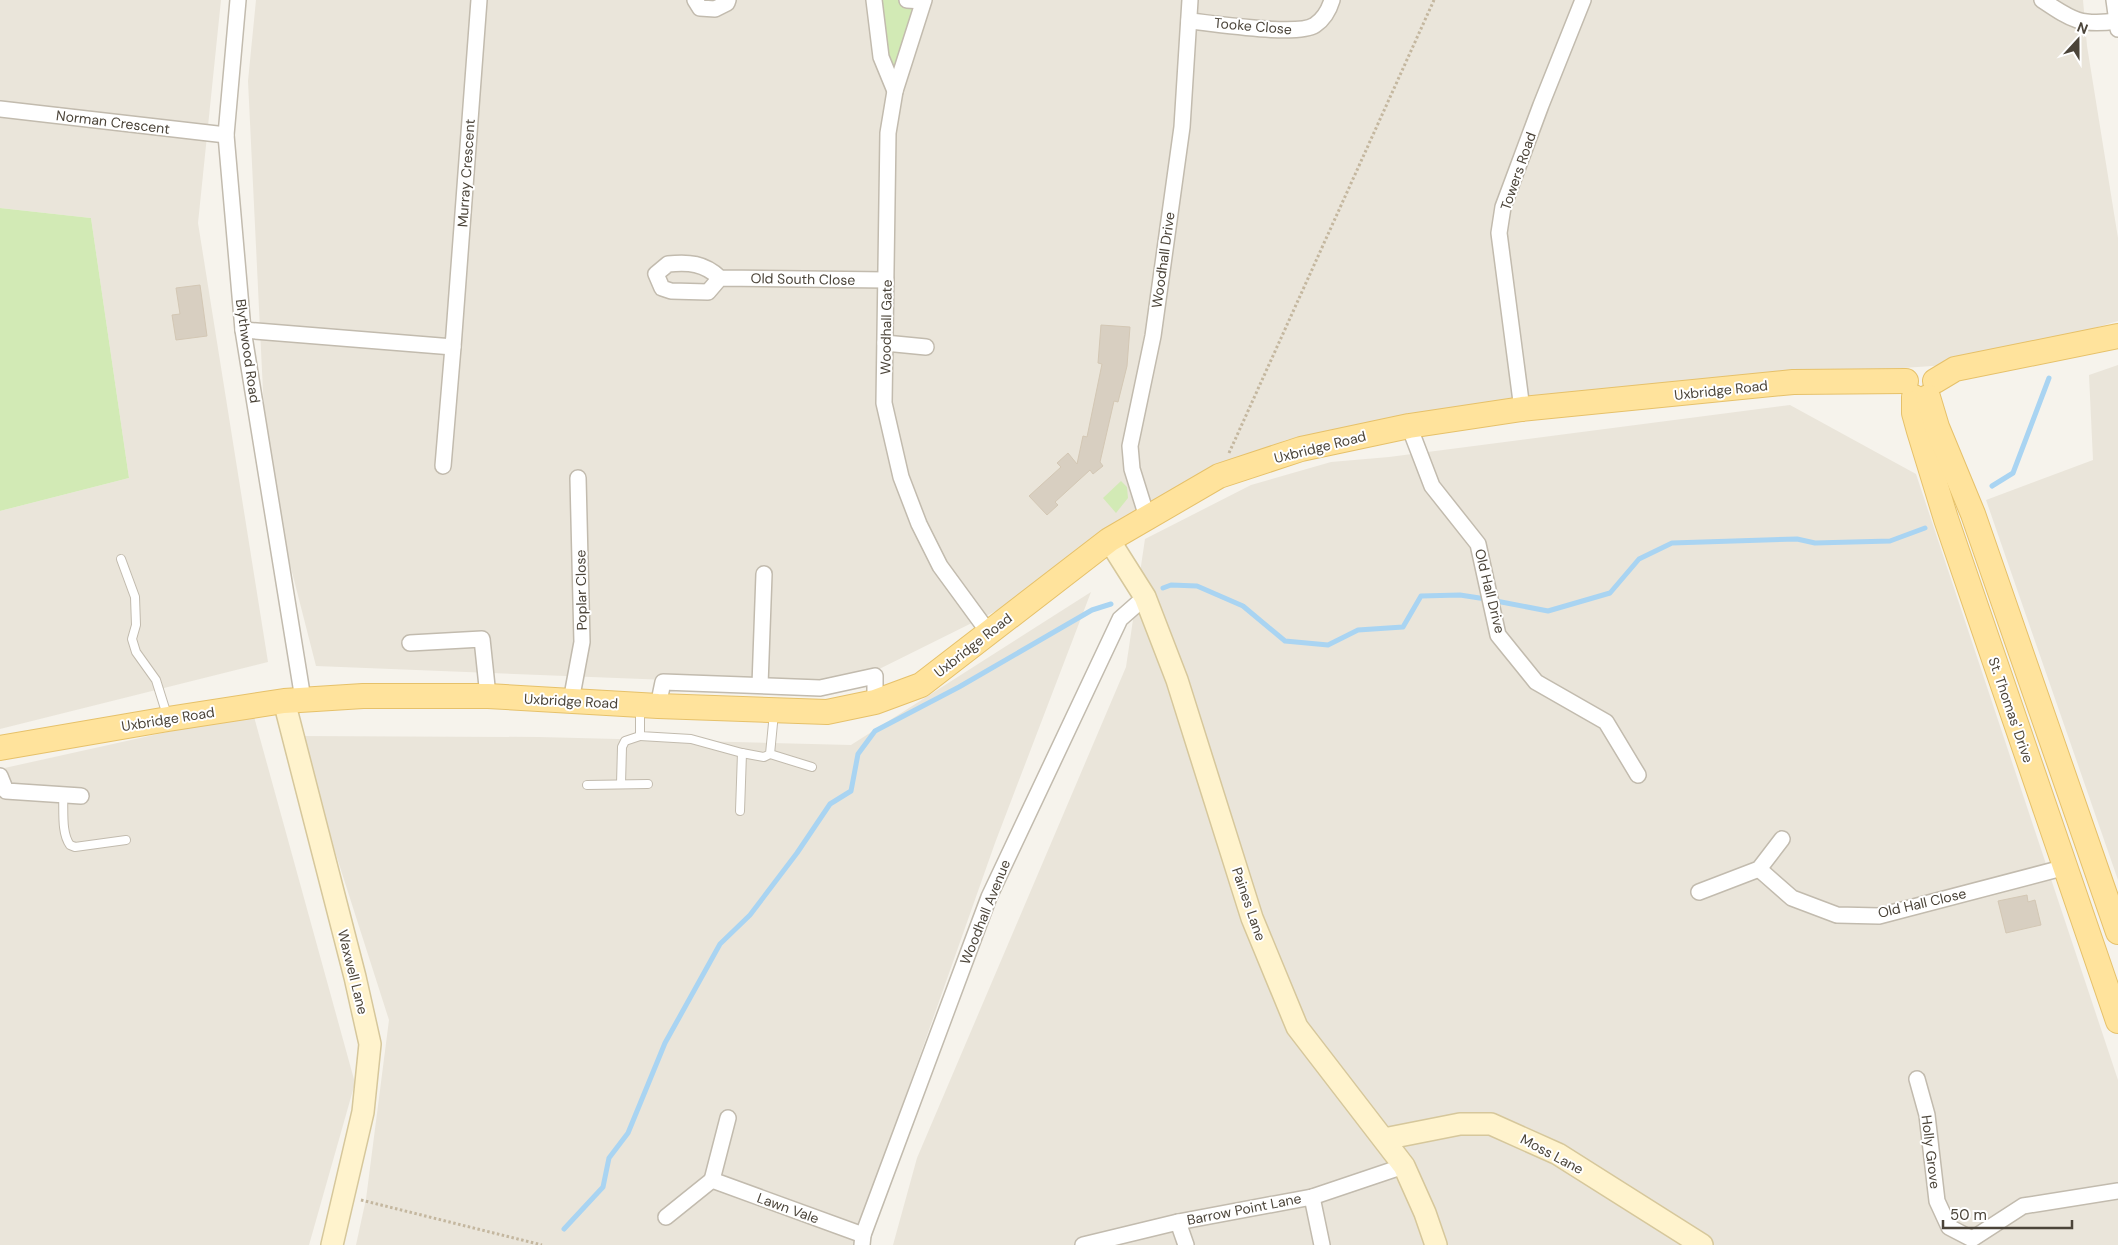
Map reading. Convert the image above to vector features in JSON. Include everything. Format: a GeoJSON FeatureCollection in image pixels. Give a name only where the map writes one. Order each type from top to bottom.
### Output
{"type":"FeatureCollection","features":[{"type":"Feature","properties":{"kind":"main road"},"geometry":{"type":"LineString","coordinates":[[1921,389],[1954,368],[2118,336]]}},
{"type":"Feature","properties":{"kind":"main road","name":"Uxbridge Road"},"geometry":{"type":"LineString","coordinates":[[0,748],[168,719],[294,700],[363,696],[488,696],[827,712],[875,702],[921,685],[1109,540],[1219,476],[1301,449],[1408,426],[1522,409],[1793,382],[1921,389]]}},
{"type":"Feature","properties":{"kind":"main road","name":"St. Thomas' Drive"},"geometry":{"type":"LineString","coordinates":[[1921,389],[1965,494],[2118,932]]}},
{"type":"Feature","properties":{"kind":"main road","name":"St. Thomas' Drive"},"geometry":{"type":"LineString","coordinates":[[1921,389],[1914,413],[1940,502],[2118,1021]]}},
{"type":"Feature","properties":{"kind":"street","name":"Blythwood Road"},"geometry":{"type":"LineString","coordinates":[[238,0],[226,134],[243,330],[294,700]]}},
{"type":"Feature","properties":{"kind":"street","name":"Murray Crescent"},"geometry":{"type":"LineString","coordinates":[[443,466],[479,0]]}},
{"type":"Feature","properties":{"kind":"street"},"geometry":{"type":"LineString","coordinates":[[696,0],[700,8],[715,10],[727,3],[728,0]]}},
{"type":"Feature","properties":{"kind":"street"},"geometry":{"type":"LineString","coordinates":[[874,0],[880,57],[895,90]]}},
{"type":"Feature","properties":{"kind":"street"},"geometry":{"type":"LineString","coordinates":[[907,0],[924,1]]}},
{"type":"Feature","properties":{"kind":"street","name":"Woodhall Drive"},"geometry":{"type":"LineString","coordinates":[[1147,517],[1132,469],[1130,446],[1153,336],[1182,127],[1190,0]]}},
{"type":"Feature","properties":{"kind":"street","name":"Tooke Close"},"geometry":{"type":"LineString","coordinates":[[1189,21],[1295,31],[1314,26],[1328,12],[1332,0]]}},
{"type":"Feature","properties":{"kind":"street","name":"Towers Road"},"geometry":{"type":"LineString","coordinates":[[1522,409],[1499,233],[1507,198],[1583,0]]}},
{"type":"Feature","properties":{"kind":"street"},"geometry":{"type":"LineString","coordinates":[[2042,0],[2071,20],[2117,25],[2114,0]]}},
{"type":"Feature","properties":{"kind":"street","name":"Woodhall Gate"},"geometry":{"type":"LineString","coordinates":[[924,1],[895,90],[888,132],[884,403],[901,477],[919,524],[940,566],[989,633]]}},
{"type":"Feature","properties":{"kind":"street","name":"Norman Crescent"},"geometry":{"type":"LineString","coordinates":[[0,109],[226,134]]}},
{"type":"Feature","properties":{"kind":"street","name":"Old South Close"},"geometry":{"type":"LineString","coordinates":[[720,278],[886,280]]}},
{"type":"Feature","properties":{"kind":"street"},"geometry":{"type":"LineString","coordinates":[[243,330],[453,347]]}},
{"type":"Feature","properties":{"kind":"street"},"geometry":{"type":"LineString","coordinates":[[885,343],[926,347]]}},
{"type":"Feature","properties":{"kind":"street","name":"Old Hall Drive"},"geometry":{"type":"LineString","coordinates":[[1408,426],[1432,486],[1478,544],[1498,634],[1536,682],[1606,722],[1638,775]]}},
{"type":"Feature","properties":{"kind":"street","name":"Poplar Close"},"geometry":{"type":"LineString","coordinates":[[571,701],[582,642],[578,478]]}},
{"type":"Feature","properties":{"kind":"street"},"geometry":{"type":"LineString","coordinates":[[1940,502],[1965,494]]}},
{"type":"Feature","properties":{"kind":"street","name":"Paines Lane"},"geometry":{"type":"LineString","coordinates":[[1109,540],[1145,597],[1178,684],[1252,918],[1297,1027],[1404,1166],[1425,1213],[1436,1245]]}},
{"type":"Feature","properties":{"kind":"street"},"geometry":{"type":"LineString","coordinates":[[760,685],[764,574]]}},
{"type":"Feature","properties":{"kind":"street","name":"Woodhall Avenue"},"geometry":{"type":"LineString","coordinates":[[863,1240],[989,897],[1120,619],[1145,597]]}},
{"type":"Feature","properties":{"kind":"street"},"geometry":{"type":"LineString","coordinates":[[410,643],[482,639],[488,696]]}},
{"type":"Feature","properties":{"kind":"street"},"geometry":{"type":"LineString","coordinates":[[649,705],[662,682],[820,688],[875,676],[875,702]]}},
{"type":"Feature","properties":{"kind":"street","name":"Waxwell Lane"},"geometry":{"type":"LineString","coordinates":[[294,700],[370,1044],[363,1112],[332,1245]]}},
{"type":"Feature","properties":{"kind":"street"},"geometry":{"type":"LineString","coordinates":[[0,776],[6,791],[81,796]]}},
{"type":"Feature","properties":{"kind":"street"},"geometry":{"type":"LineString","coordinates":[[1699,892],[1759,869],[1782,839]]}},
{"type":"Feature","properties":{"kind":"street","name":"Old Hall Close"},"geometry":{"type":"LineString","coordinates":[[1759,869],[1792,898],[1837,914],[1879,916],[2066,867]]}},
{"type":"Feature","properties":{"kind":"street","name":"Holly Grove"},"geometry":{"type":"LineString","coordinates":[[1917,1079],[1927,1115],[1937,1201],[1948,1227],[1972,1242],[2023,1206],[2118,1191]]}},
{"type":"Feature","properties":{"kind":"street"},"geometry":{"type":"LineString","coordinates":[[666,1217],[712,1180],[728,1118]]}},
{"type":"Feature","properties":{"kind":"street","name":"Moss Lane"},"geometry":{"type":"LineString","coordinates":[[1384,1139],[1460,1124],[1491,1124],[1558,1154],[1702,1245]]}},
{"type":"Feature","properties":{"kind":"street","name":"Barrow Point Lane"},"geometry":{"type":"LineString","coordinates":[[1082,1245],[1178,1222],[1312,1196],[1404,1166]]}},
{"type":"Feature","properties":{"kind":"street","name":"Lawn Vale"},"geometry":{"type":"LineString","coordinates":[[712,1180],[863,1240]]}},
{"type":"Feature","properties":{"kind":"street"},"geometry":{"type":"LineString","coordinates":[[1312,1196],[1322,1245]]}},
{"type":"Feature","properties":{"kind":"street"},"geometry":{"type":"LineString","coordinates":[[1178,1222],[1186,1245]]}},
{"type":"Feature","properties":{"kind":"lane"},"geometry":{"type":"LineString","coordinates":[[121,559],[135,597],[136,625],[132,638],[134,646],[136,652],[156,680],[168,719]]}},
{"type":"Feature","properties":{"kind":"lane"},"geometry":{"type":"LineString","coordinates":[[640,736],[649,705]]}},
{"type":"Feature","properties":{"kind":"lane"},"geometry":{"type":"LineString","coordinates":[[770,754],[774,711]]}},
{"type":"Feature","properties":{"kind":"lane"},"geometry":{"type":"LineString","coordinates":[[621,784],[622,747],[625,741],[640,736],[690,739],[742,753],[764,757],[770,754],[812,767]]}},
{"type":"Feature","properties":{"kind":"lane"},"geometry":{"type":"LineString","coordinates":[[740,811],[742,753]]}},
{"type":"Feature","properties":{"kind":"lane"},"geometry":{"type":"LineString","coordinates":[[587,785],[648,784]]}},
{"type":"Feature","properties":{"kind":"lane"},"geometry":{"type":"LineString","coordinates":[[64,795],[64,818],[70,845],[75,847],[126,840]]}},
{"type":"Feature","properties":{"kind":"path"},"geometry":{"type":"LineString","coordinates":[[1219,476],[1434,0]]}},
{"type":"Feature","properties":{"kind":"path"},"geometry":{"type":"LineString","coordinates":[[343,1195],[542,1245]]}},
{"type":"Feature","properties":{"kind":"shaded area"},"geometry":{"type":"Polygon","coordinates":[[[0,0],[221,0],[198,223],[268,662],[0,729],[0,511],[129,478],[91,218],[0,208],[0,0]]]}},
{"type":"Feature","properties":{"kind":"shaded area"},"geometry":{"type":"Polygon","coordinates":[[[256,0],[2083,0],[2087,46],[2118,238],[2118,321],[1978,363],[1617,387],[1336,429],[1286,440],[1182,486],[1000,609],[843,687],[316,666],[267,474],[248,81],[256,0]]]}},
{"type":"Feature","properties":{"kind":"shaded area"},"geometry":{"type":"Polygon","coordinates":[[[2118,365],[2118,880],[1986,500],[2093,460],[2089,375],[2118,365]]]}},
{"type":"Feature","properties":{"kind":"shaded area"},"geometry":{"type":"Polygon","coordinates":[[[1790,405],[1916,474],[2118,1080],[2118,1245],[893,1245],[917,1158],[1126,667],[1145,539],[1251,485],[1331,462],[1389,457],[1790,405]]]}},
{"type":"Feature","properties":{"kind":"shaded area"},"geometry":{"type":"Polygon","coordinates":[[[1091,592],[995,843],[853,1245],[356,1245],[366,1199],[389,1020],[298,736],[539,737],[851,745],[1091,592]]]}},
{"type":"Feature","properties":{"kind":"shaded area"},"geometry":{"type":"Polygon","coordinates":[[[253,713],[355,1083],[309,1245],[0,1245],[0,769],[253,713]]]}},
{"type":"Feature","properties":{"kind":"green space"},"geometry":{"type":"Polygon","coordinates":[[[874,0],[924,0],[895,91],[874,0]]]}},
{"type":"Feature","properties":{"kind":"green space"},"geometry":{"type":"Polygon","coordinates":[[[0,208],[91,218],[129,478],[0,511],[0,208]]]}},
{"type":"Feature","properties":{"kind":"green space"},"geometry":{"type":"Polygon","coordinates":[[[1121,481],[1127,487],[1128,498],[1116,513],[1103,498],[1121,481]]]}},
{"type":"Feature","properties":{"kind":"building"},"geometry":{"type":"Polygon","coordinates":[[[200,285],[207,336],[176,340],[172,315],[180,314],[176,288],[200,285]]]}},
{"type":"Feature","properties":{"kind":"building"},"geometry":{"type":"Polygon","coordinates":[[[1101,325],[1130,327],[1127,366],[1118,402],[1114,401],[1100,462],[1103,466],[1093,474],[1090,470],[1055,502],[1058,505],[1047,515],[1029,496],[1061,467],[1057,463],[1068,453],[1077,464],[1083,436],[1087,437],[1102,364],[1098,363],[1101,325]]]}},
{"type":"Feature","properties":{"kind":"building"},"geometry":{"type":"Polygon","coordinates":[[[2027,895],[2028,902],[2035,900],[2041,925],[2006,933],[1998,901],[2027,895]]]}},
{"type":"Feature","properties":{"kind":"waterway"},"geometry":{"type":"LineString","coordinates":[[1992,486],[2013,473],[2049,378]]}},
{"type":"Feature","properties":{"kind":"waterway"},"geometry":{"type":"LineString","coordinates":[[1496,601],[1548,611],[1610,593],[1639,559],[1672,543],[1797,539],[1815,543],[1890,541],[1925,528]]}},
{"type":"Feature","properties":{"kind":"waterway"},"geometry":{"type":"LineString","coordinates":[[1163,588],[1171,585],[1197,586],[1243,606],[1285,641],[1328,645],[1358,630],[1403,627],[1421,596],[1460,595],[1486,599]]}},
{"type":"Feature","properties":{"kind":"waterway"},"geometry":{"type":"LineString","coordinates":[[564,1229],[603,1187],[609,1158],[628,1133],[665,1043],[720,944],[750,915],[797,853],[830,804],[851,791],[858,754],[875,731],[959,687],[1092,610],[1111,604]]}}]}
